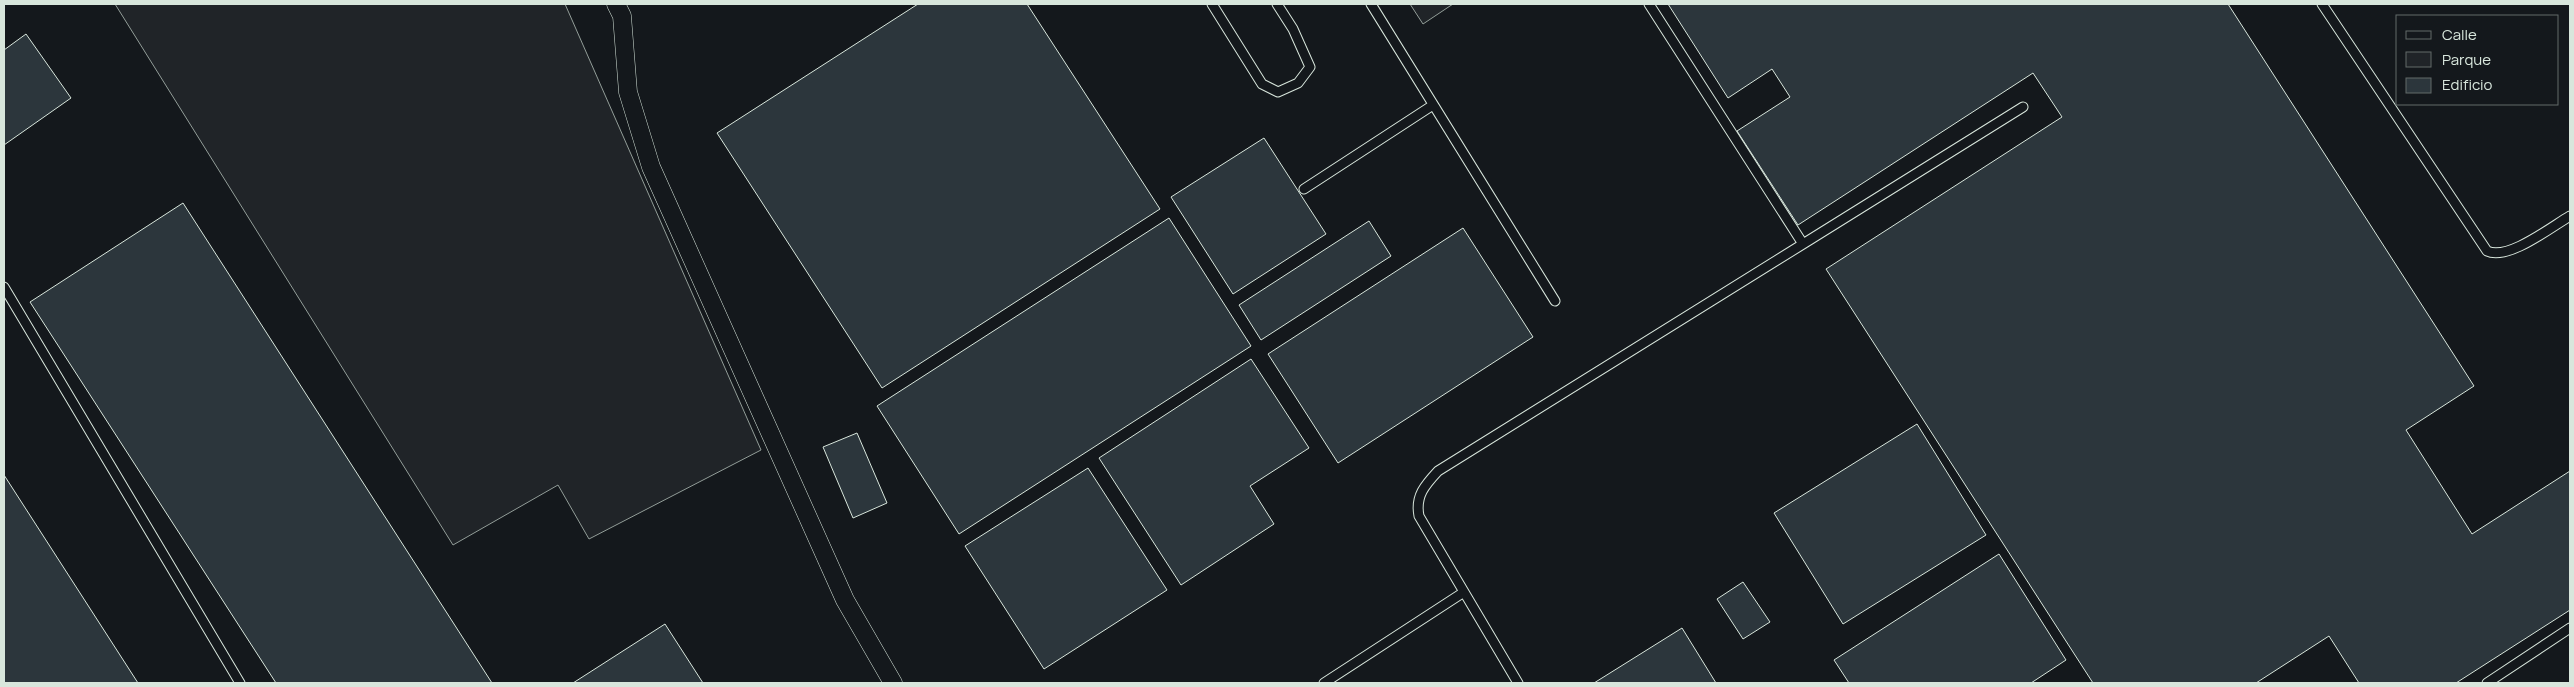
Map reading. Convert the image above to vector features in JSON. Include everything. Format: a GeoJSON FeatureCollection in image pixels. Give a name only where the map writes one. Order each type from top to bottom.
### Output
{"type":"FeatureCollection","features":[{"type":"Feature","properties":{"kind":"street"},"geometry":{"type":"LineString","coordinates":[[616,4],[622,16],[628,92],[651,168],[845,600],[893,683]]}},
{"type":"Feature","properties":{"kind":"lane"},"geometry":{"type":"LineString","coordinates":[[1212,4],[1262,84],[1278,92],[1298,83],[1310,68],[1293,29],[1277,4]]}},
{"type":"Feature","properties":{"kind":"lane"},"geometry":{"type":"LineString","coordinates":[[1371,4],[1555,301]]}},
{"type":"Feature","properties":{"kind":"lane"},"geometry":{"type":"LineString","coordinates":[[1649,4],[1803,244]]}},
{"type":"Feature","properties":{"kind":"lane"},"geometry":{"type":"LineString","coordinates":[[2322,4],[2487,251],[2495,254],[2508,252],[2570,216]]}},
{"type":"Feature","properties":{"kind":"lane"},"geometry":{"type":"LineString","coordinates":[[1304,189],[1433,105]]}},
{"type":"Feature","properties":{"kind":"lane"},"geometry":{"type":"LineString","coordinates":[[1518,683],[1419,516],[1416,505],[1428,482],[1438,471],[2022,108]]}},
{"type":"Feature","properties":{"kind":"lane"},"geometry":{"type":"LineString","coordinates":[[4,287],[240,683]]}},
{"type":"Feature","properties":{"kind":"lane"},"geometry":{"type":"LineString","coordinates":[[1324,683],[1464,592]]}},
{"type":"Feature","properties":{"kind":"lane"},"geometry":{"type":"LineString","coordinates":[[2487,683],[2570,628]]}},
{"type":"Feature","properties":{"kind":"green space"},"geometry":{"type":"Polygon","coordinates":[[[115,4],[565,4],[761,450],[589,539],[558,485],[453,545],[115,4]]]}},
{"type":"Feature","properties":{"kind":"green space"},"geometry":{"type":"Polygon","coordinates":[[[1410,4],[1453,4],[1423,24],[1410,4]]]}},
{"type":"Feature","properties":{"kind":"building"},"geometry":{"type":"Polygon","coordinates":[[[918,4],[1027,4],[1160,209],[882,388],[717,133],[918,4]]]}},
{"type":"Feature","properties":{"kind":"building"},"geometry":{"type":"Polygon","coordinates":[[[1668,4],[2228,4],[2474,386],[2406,430],[2472,534],[2570,471],[2570,610],[2456,683],[2359,683],[2329,636],[2256,683],[2093,683],[1826,269],[2062,117],[2033,73],[1798,225],[1737,131],[1790,97],[1772,69],[1728,98],[1668,4]]]}},
{"type":"Feature","properties":{"kind":"building"},"geometry":{"type":"Polygon","coordinates":[[[26,34],[71,98],[4,145],[4,50],[26,34]]]}},
{"type":"Feature","properties":{"kind":"building"},"geometry":{"type":"Polygon","coordinates":[[[1264,138],[1326,234],[1233,294],[1171,197],[1264,138]]]}},
{"type":"Feature","properties":{"kind":"building"},"geometry":{"type":"Polygon","coordinates":[[[183,203],[492,683],[276,683],[30,302],[183,203]]]}},
{"type":"Feature","properties":{"kind":"building"},"geometry":{"type":"Polygon","coordinates":[[[1169,218],[1251,346],[959,534],[877,406],[1169,218]]]}},
{"type":"Feature","properties":{"kind":"building"},"geometry":{"type":"Polygon","coordinates":[[[1369,221],[1391,256],[1261,340],[1239,305],[1369,221]]]}},
{"type":"Feature","properties":{"kind":"building"},"geometry":{"type":"Polygon","coordinates":[[[1463,228],[1533,337],[1338,463],[1268,354],[1463,228]]]}},
{"type":"Feature","properties":{"kind":"building"},"geometry":{"type":"Polygon","coordinates":[[[1251,359],[1309,448],[1250,486],[1274,524],[1181,585],[1099,458],[1251,359]]]}},
{"type":"Feature","properties":{"kind":"building"},"geometry":{"type":"Polygon","coordinates":[[[1917,424],[1986,535],[1843,624],[1774,513],[1917,424]]]}},
{"type":"Feature","properties":{"kind":"building"},"geometry":{"type":"Polygon","coordinates":[[[857,433],[887,503],[853,518],[823,447],[857,433]]]}},
{"type":"Feature","properties":{"kind":"building"},"geometry":{"type":"Polygon","coordinates":[[[1088,468],[1167,590],[1044,669],[965,546],[1088,468]]]}},
{"type":"Feature","properties":{"kind":"building"},"geometry":{"type":"Polygon","coordinates":[[[4,475],[138,683],[4,683],[4,475]]]}},
{"type":"Feature","properties":{"kind":"building"},"geometry":{"type":"Polygon","coordinates":[[[1999,554],[2066,660],[2031,683],[1849,683],[1834,660],[1999,554]]]}},
{"type":"Feature","properties":{"kind":"building"},"geometry":{"type":"Polygon","coordinates":[[[1743,582],[1770,622],[1743,639],[1717,599],[1743,582]]]}},
{"type":"Feature","properties":{"kind":"building"},"geometry":{"type":"Polygon","coordinates":[[[665,624],[703,683],[573,683],[665,624]]]}},
{"type":"Feature","properties":{"kind":"building"},"geometry":{"type":"Polygon","coordinates":[[[1682,628],[1716,683],[1594,683],[1682,628]]]}}]}
